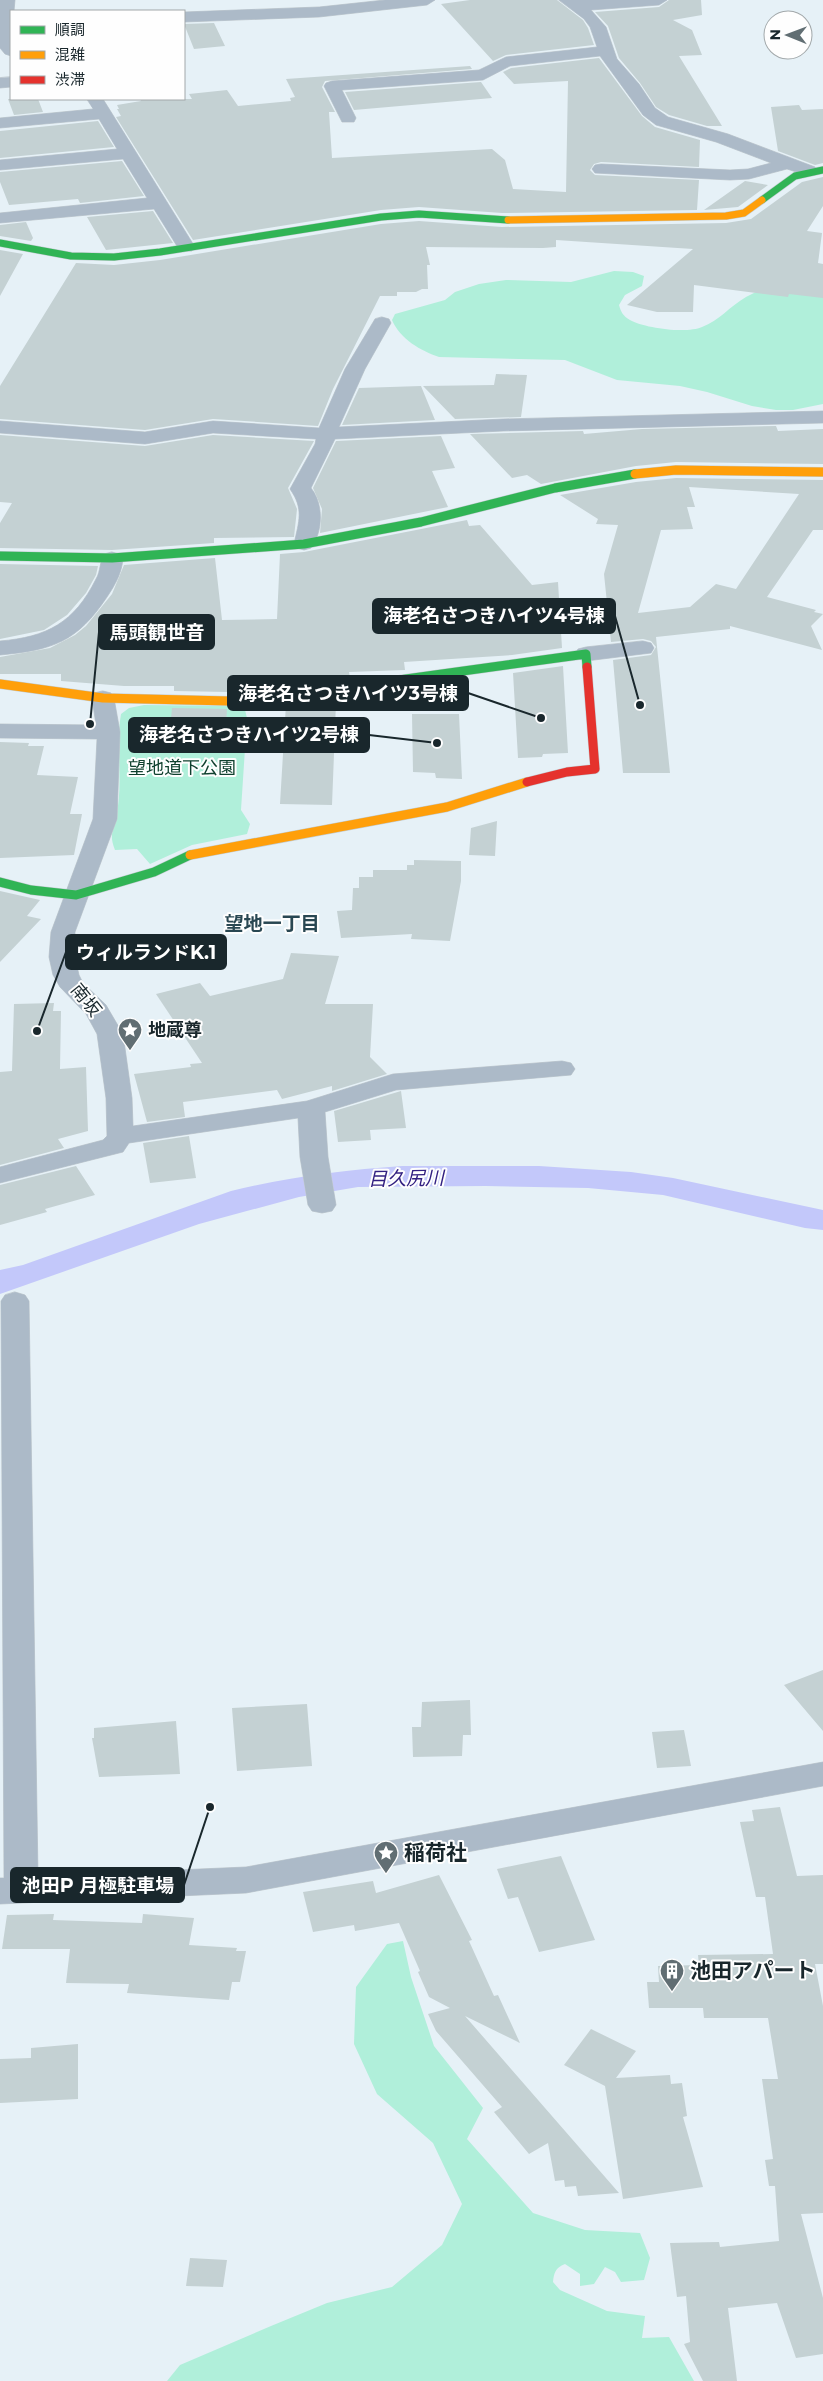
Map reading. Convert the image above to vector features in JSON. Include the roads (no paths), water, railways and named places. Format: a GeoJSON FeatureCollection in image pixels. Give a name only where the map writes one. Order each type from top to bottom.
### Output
{"type":"FeatureCollection","features":[{"type":"Feature","properties":{"kind":"street"},"geometry":{"type":"LineString","coordinates":[[7,0],[4,43],[10,50]]}},
{"type":"Feature","properties":{"kind":"street"},"geometry":{"type":"LineString","coordinates":[[185,17],[319,12],[427,0]]}},
{"type":"Feature","properties":{"kind":"street"},"geometry":{"type":"LineString","coordinates":[[571,3],[659,0]]}},
{"type":"Feature","properties":{"kind":"street"},"geometry":{"type":"LineString","coordinates":[[571,3],[590,16],[598,27],[608,60],[633,87],[649,112],[662,121],[722,138],[788,163],[816,171]]}},
{"type":"Feature","properties":{"kind":"street"},"geometry":{"type":"LineString","coordinates":[[348,118],[332,86],[483,75],[506,62],[605,51]]}},
{"type":"Feature","properties":{"kind":"street"},"geometry":{"type":"LineString","coordinates":[[95,100],[186,247]]}},
{"type":"Feature","properties":{"kind":"street"},"geometry":{"type":"LineString","coordinates":[[0,123],[104,113]]}},
{"type":"Feature","properties":{"kind":"street"},"geometry":{"type":"LineString","coordinates":[[0,165],[128,153]]}},
{"type":"Feature","properties":{"kind":"street"},"geometry":{"type":"LineString","coordinates":[[601,169],[730,175],[749,174],[788,163]]}},
{"type":"Feature","properties":{"kind":"street"},"geometry":{"type":"LineString","coordinates":[[0,243],[78,258],[135,257],[186,247],[381,217],[419,214],[502,220],[726,216],[744,213],[795,176],[816,171]]}},
{"type":"Feature","properties":{"kind":"street"},"geometry":{"type":"LineString","coordinates":[[0,218],[160,204]]}},
{"type":"Feature","properties":{"kind":"street"},"geometry":{"type":"LineString","coordinates":[[304,544],[310,519],[310,503],[306,493],[300,489],[325,444],[326,434],[355,369],[382,323]]}},
{"type":"Feature","properties":{"kind":"street"},"geometry":{"type":"LineString","coordinates":[[0,427],[144,438],[213,427],[326,434],[503,425],[823,416]]}},
{"type":"Feature","properties":{"kind":"street"},"geometry":{"type":"LineString","coordinates":[[0,556],[112,558],[304,544],[431,520],[555,488],[636,474],[676,470],[823,472]]}},
{"type":"Feature","properties":{"kind":"street"},"geometry":{"type":"LineString","coordinates":[[0,648],[26,646],[69,631],[82,617],[112,571],[112,558]]}},
{"type":"Feature","properties":{"kind":"street"},"geometry":{"type":"LineString","coordinates":[[0,684],[103,698],[246,701],[586,654],[643,648]]}},
{"type":"Feature","properties":{"kind":"street"},"geometry":{"type":"LineString","coordinates":[[0,882],[31,890],[76,895],[154,872],[191,855],[447,807],[503,788],[567,772],[594,769],[586,654]]}},
{"type":"Feature","properties":{"kind":"street","name":"南坂"},"geometry":{"type":"LineString","coordinates":[[103,698],[109,732],[105,819],[63,932],[62,961],[66,975],[73,987],[97,1010],[110,1034],[119,1098],[120,1136]]}},
{"type":"Feature","properties":{"kind":"street"},"geometry":{"type":"LineString","coordinates":[[0,731],[109,732]]}},
{"type":"Feature","properties":{"kind":"street"},"geometry":{"type":"LineString","coordinates":[[0,1175],[113,1146],[120,1136],[311,1108],[392,1082],[562,1069]]}},
{"type":"Feature","properties":{"kind":"street"},"geometry":{"type":"LineString","coordinates":[[311,1108],[315,1164],[322,1205]]}},
{"type":"Feature","properties":{"kind":"street"},"geometry":{"type":"LineString","coordinates":[[15,1301],[10,1891],[246,1880],[823,1774]]}},
{"type":"Feature","properties":{"kind":"water","name":"目久尻川"},"geometry":{"type":"Polygon","coordinates":[[[402,1166],[539,1166],[631,1172],[673,1178],[823,1210],[823,1230],[805,1228],[663,1195],[588,1188],[486,1186],[358,1187],[299,1197],[199,1224],[0,1294],[0,1270],[23,1265],[231,1191],[316,1175],[402,1166]]]}},
{"type":"Feature","properties":{"kind":"place","name":"海老名さつきハイツ4号棟"},"geometry":{"type":"Point","coordinates":[640,705]}},
{"type":"Feature","properties":{"kind":"place","name":"海老名さつきハイツ3号棟"},"geometry":{"type":"Point","coordinates":[541,718]}},
{"type":"Feature","properties":{"kind":"place","name":"馬頭観世音"},"geometry":{"type":"Point","coordinates":[90,724]}},
{"type":"Feature","properties":{"kind":"place","name":"海老名さつきハイツ2号棟"},"geometry":{"type":"Point","coordinates":[437,743]}},
{"type":"Feature","properties":{"kind":"place","name":"ウィルランドK.1"},"geometry":{"type":"Point","coordinates":[37,1031]}},
{"type":"Feature","properties":{"kind":"place","name":"地蔵尊"},"geometry":{"type":"Point","coordinates":[130,1051]}},
{"type":"Feature","properties":{"kind":"place","name":"池田P 月極駐車場"},"geometry":{"type":"Point","coordinates":[210,1807]}},
{"type":"Feature","properties":{"kind":"place","name":"稲荷社"},"geometry":{"type":"Point","coordinates":[386,1874]}},
{"type":"Feature","properties":{"kind":"place","name":"池田アパート"},"geometry":{"type":"Point","coordinates":[672,1992]}},
{"type":"Feature","properties":{"kind":"district","name":"望地一丁目"},"geometry":{"type":"Point","coordinates":[272,923]}},
{"type":"Feature","properties":{"kind":"park label","name":"望地道下公園"},"geometry":{"type":"Point","coordinates":[182,768]}}]}
